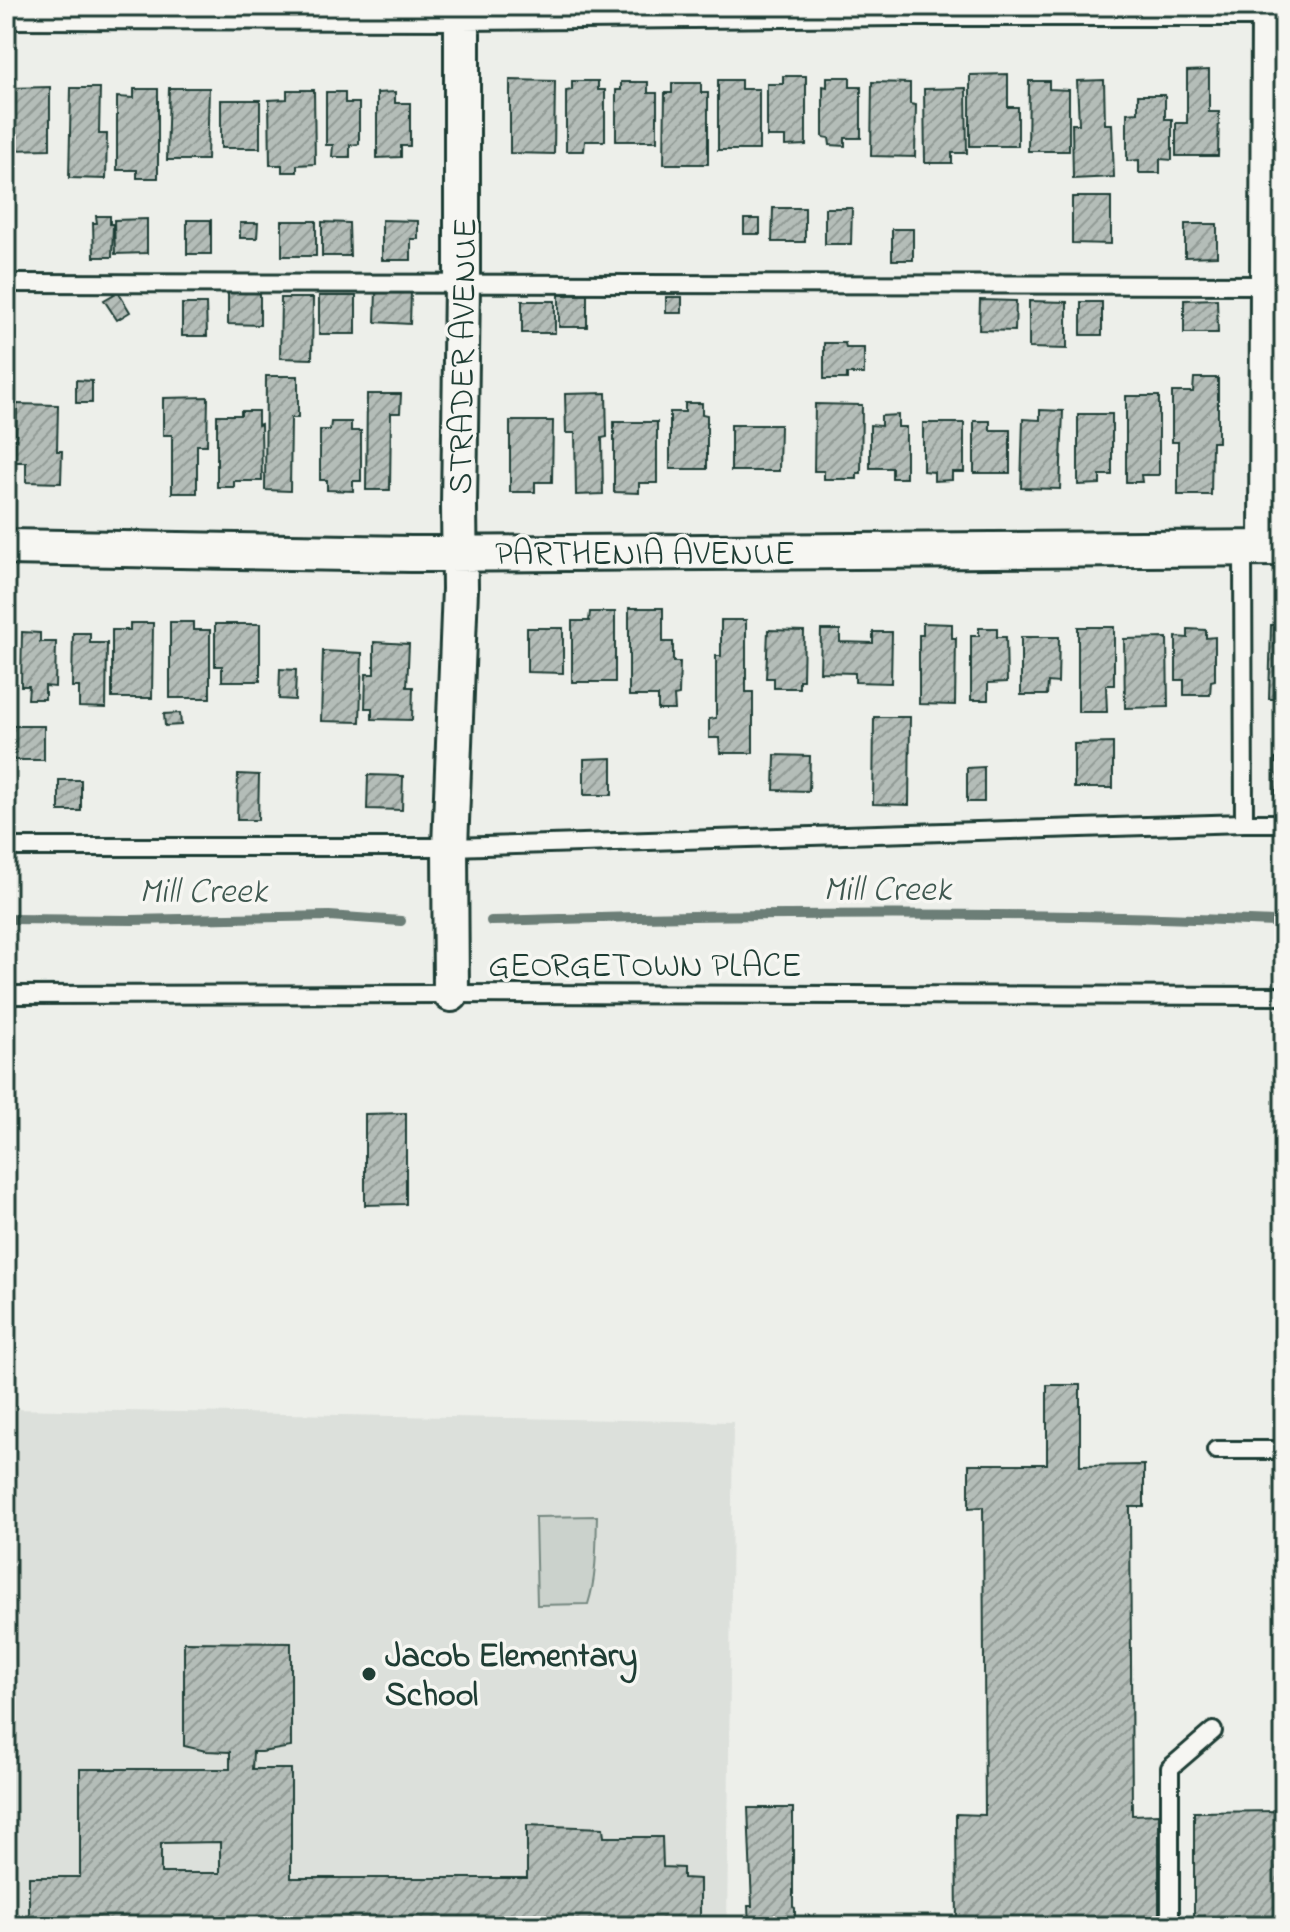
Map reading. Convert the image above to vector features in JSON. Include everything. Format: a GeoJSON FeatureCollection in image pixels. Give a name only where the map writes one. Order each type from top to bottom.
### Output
{"type":"FeatureCollection","features":[{"type":"Feature","properties":{"kind":"street"},"geometry":{"type":"LineString","coordinates":[[6,11],[1274,7],[1276,285],[1264,548]]}},
{"type":"Feature","properties":{"kind":"street","name":"STRADER AVENUE"},"geometry":{"type":"LineString","coordinates":[[451,994],[450,847],[460,589],[462,9]]}},
{"type":"Feature","properties":{"kind":"street","name":"PARTHENIA AVENUE"},"geometry":{"type":"LineString","coordinates":[[6,547],[411,554],[1264,548]]}},
{"type":"Feature","properties":{"kind":"lane"},"geometry":{"type":"LineString","coordinates":[[6,283],[1276,285]]}},
{"type":"Feature","properties":{"kind":"lane"},"geometry":{"type":"LineString","coordinates":[[1244,823],[1264,548]]}},
{"type":"Feature","properties":{"kind":"lane"},"geometry":{"type":"LineString","coordinates":[[6,847],[450,847],[1284,823]]}},
{"type":"Feature","properties":{"kind":"lane","name":"GEORGETOWN PLACE"},"geometry":{"type":"LineString","coordinates":[[6,995],[1284,996]]}},
{"type":"Feature","properties":{"kind":"lane"},"geometry":{"type":"LineString","coordinates":[[1216,1450],[1284,1450]]}},
{"type":"Feature","properties":{"kind":"lane"},"geometry":{"type":"LineString","coordinates":[[1170,1926],[1170,1768],[1213,1731]]}},
{"type":"Feature","properties":{"kind":"shaded area","name":"Jacob Elementary School"},"geometry":{"type":"Polygon","coordinates":[[[7,1409],[733,1422],[727,1926],[11,1926],[7,1409]]]}},
{"type":"Feature","properties":{"kind":"shaded area"},"geometry":{"type":"Polygon","coordinates":[[[597,1516],[595,1572],[588,1604],[537,1605],[535,1517],[597,1516]]]}},
{"type":"Feature","properties":{"kind":"building"},"geometry":{"type":"Polygon","coordinates":[[[1209,70],[1209,112],[1219,112],[1218,156],[1176,156],[1176,123],[1187,123],[1187,71],[1209,70]]]}},
{"type":"Feature","properties":{"kind":"building"},"geometry":{"type":"Polygon","coordinates":[[[1008,74],[1008,107],[1018,107],[1018,146],[970,146],[970,75],[1008,74]]]}},
{"type":"Feature","properties":{"kind":"building"},"geometry":{"type":"Polygon","coordinates":[[[783,76],[806,76],[806,145],[785,146],[785,137],[767,137],[767,84],[783,84],[783,76]]]}},
{"type":"Feature","properties":{"kind":"building"},"geometry":{"type":"Polygon","coordinates":[[[827,77],[850,77],[850,87],[861,87],[861,138],[845,138],[845,146],[830,145],[829,138],[823,137],[823,86],[827,87],[827,77]]]}},
{"type":"Feature","properties":{"kind":"building"},"geometry":{"type":"Polygon","coordinates":[[[510,80],[555,81],[554,154],[510,153],[510,80]]]}},
{"type":"Feature","properties":{"kind":"building"},"geometry":{"type":"Polygon","coordinates":[[[718,80],[741,80],[741,89],[759,89],[759,150],[718,150],[718,80]]]}},
{"type":"Feature","properties":{"kind":"building"},"geometry":{"type":"Polygon","coordinates":[[[1104,80],[1105,124],[1112,124],[1114,177],[1073,179],[1072,124],[1079,124],[1077,81],[1104,80]]]}},
{"type":"Feature","properties":{"kind":"building"},"geometry":{"type":"Polygon","coordinates":[[[572,81],[598,81],[598,90],[605,90],[605,141],[585,141],[584,151],[566,151],[566,91],[572,90],[572,81]]]}},
{"type":"Feature","properties":{"kind":"building"},"geometry":{"type":"Polygon","coordinates":[[[1029,81],[1049,81],[1049,89],[1069,90],[1069,151],[1028,151],[1029,81]]]}},
{"type":"Feature","properties":{"kind":"building"},"geometry":{"type":"Polygon","coordinates":[[[621,82],[648,82],[648,93],[657,93],[657,141],[616,141],[616,90],[621,90],[621,82]]]}},
{"type":"Feature","properties":{"kind":"building"},"geometry":{"type":"Polygon","coordinates":[[[872,82],[910,83],[910,104],[916,105],[915,157],[871,156],[872,82]]]}},
{"type":"Feature","properties":{"kind":"building"},"geometry":{"type":"Polygon","coordinates":[[[672,83],[701,83],[701,93],[708,93],[708,164],[664,164],[665,93],[672,93],[672,83]]]}},
{"type":"Feature","properties":{"kind":"building"},"geometry":{"type":"Polygon","coordinates":[[[50,87],[50,149],[10,150],[10,88],[50,87]]]}},
{"type":"Feature","properties":{"kind":"building"},"geometry":{"type":"Polygon","coordinates":[[[71,88],[100,88],[99,134],[107,134],[106,179],[69,178],[71,88]]]}},
{"type":"Feature","properties":{"kind":"building"},"geometry":{"type":"Polygon","coordinates":[[[169,88],[209,88],[207,160],[167,160],[169,88]]]}},
{"type":"Feature","properties":{"kind":"building"},"geometry":{"type":"Polygon","coordinates":[[[966,88],[967,153],[952,153],[952,163],[925,163],[924,89],[966,88]]]}},
{"type":"Feature","properties":{"kind":"building"},"geometry":{"type":"Polygon","coordinates":[[[134,89],[158,89],[158,178],[137,178],[137,170],[117,170],[117,97],[134,98],[134,89]]]}},
{"type":"Feature","properties":{"kind":"building"},"geometry":{"type":"Polygon","coordinates":[[[287,90],[314,90],[315,164],[297,165],[297,172],[282,172],[282,165],[270,165],[269,100],[287,99],[287,90]]]}},
{"type":"Feature","properties":{"kind":"building"},"geometry":{"type":"Polygon","coordinates":[[[326,92],[345,92],[345,103],[359,103],[359,144],[350,145],[350,157],[332,157],[333,145],[326,145],[326,92]]]}},
{"type":"Feature","properties":{"kind":"building"},"geometry":{"type":"Polygon","coordinates":[[[395,92],[395,103],[410,103],[410,146],[401,146],[401,157],[377,158],[377,93],[395,92]]]}},
{"type":"Feature","properties":{"kind":"building"},"geometry":{"type":"Polygon","coordinates":[[[1138,95],[1165,95],[1165,119],[1172,119],[1172,160],[1160,159],[1160,173],[1139,173],[1139,160],[1127,161],[1127,113],[1138,112],[1138,95]]]}},
{"type":"Feature","properties":{"kind":"building"},"geometry":{"type":"Polygon","coordinates":[[[221,100],[260,100],[260,148],[221,148],[221,100]]]}},
{"type":"Feature","properties":{"kind":"building"},"geometry":{"type":"Polygon","coordinates":[[[1072,197],[1111,197],[1111,244],[1072,243],[1072,197]]]}},
{"type":"Feature","properties":{"kind":"building"},"geometry":{"type":"Polygon","coordinates":[[[773,208],[805,208],[805,242],[772,242],[773,208]]]}},
{"type":"Feature","properties":{"kind":"building"},"geometry":{"type":"Polygon","coordinates":[[[825,208],[852,208],[851,244],[825,244],[825,208]]]}},
{"type":"Feature","properties":{"kind":"building"},"geometry":{"type":"Polygon","coordinates":[[[96,216],[110,216],[110,224],[113,224],[112,257],[94,257],[93,223],[97,223],[96,216]]]}},
{"type":"Feature","properties":{"kind":"building"},"geometry":{"type":"Polygon","coordinates":[[[147,219],[147,253],[115,254],[114,220],[147,219]]]}},
{"type":"Feature","properties":{"kind":"building"},"geometry":{"type":"Polygon","coordinates":[[[744,219],[760,219],[760,234],[744,234],[744,219]]]}},
{"type":"Feature","properties":{"kind":"building"},"geometry":{"type":"Polygon","coordinates":[[[187,220],[211,220],[211,254],[187,254],[187,220]]]}},
{"type":"Feature","properties":{"kind":"building"},"geometry":{"type":"Polygon","coordinates":[[[382,220],[418,221],[418,239],[411,239],[411,260],[382,260],[382,220]]]}},
{"type":"Feature","properties":{"kind":"building"},"geometry":{"type":"Polygon","coordinates":[[[282,221],[316,221],[316,256],[282,256],[282,221]]]}},
{"type":"Feature","properties":{"kind":"building"},"geometry":{"type":"Polygon","coordinates":[[[322,222],[349,223],[350,256],[322,256],[322,222]]]}},
{"type":"Feature","properties":{"kind":"building"},"geometry":{"type":"Polygon","coordinates":[[[240,223],[258,223],[257,238],[240,238],[240,223]]]}},
{"type":"Feature","properties":{"kind":"building"},"geometry":{"type":"Polygon","coordinates":[[[1185,224],[1217,224],[1217,256],[1185,257],[1185,224]]]}},
{"type":"Feature","properties":{"kind":"building"},"geometry":{"type":"Polygon","coordinates":[[[892,229],[913,229],[913,260],[892,260],[892,229]]]}},
{"type":"Feature","properties":{"kind":"building"},"geometry":{"type":"Polygon","coordinates":[[[228,288],[260,288],[260,325],[228,324],[228,288]]]}},
{"type":"Feature","properties":{"kind":"building"},"geometry":{"type":"Polygon","coordinates":[[[376,290],[411,292],[410,324],[375,322],[376,290]]]}},
{"type":"Feature","properties":{"kind":"building"},"geometry":{"type":"Polygon","coordinates":[[[118,292],[130,312],[117,320],[104,300],[118,292]]]}},
{"type":"Feature","properties":{"kind":"building"},"geometry":{"type":"Polygon","coordinates":[[[559,295],[587,295],[587,327],[559,327],[559,295]]]}},
{"type":"Feature","properties":{"kind":"building"},"geometry":{"type":"Polygon","coordinates":[[[319,296],[356,296],[356,334],[319,334],[319,296]]]}},
{"type":"Feature","properties":{"kind":"building"},"geometry":{"type":"Polygon","coordinates":[[[666,297],[682,297],[682,313],[666,313],[666,297]]]}},
{"type":"Feature","properties":{"kind":"building"},"geometry":{"type":"Polygon","coordinates":[[[281,298],[313,298],[312,359],[280,358],[281,298]]]}},
{"type":"Feature","properties":{"kind":"building"},"geometry":{"type":"Polygon","coordinates":[[[1217,299],[1218,333],[1184,333],[1184,300],[1217,299]]]}},
{"type":"Feature","properties":{"kind":"building"},"geometry":{"type":"Polygon","coordinates":[[[980,300],[1016,301],[1015,331],[979,330],[980,300]]]}},
{"type":"Feature","properties":{"kind":"building"},"geometry":{"type":"Polygon","coordinates":[[[522,301],[555,301],[555,333],[522,333],[522,301]]]}},
{"type":"Feature","properties":{"kind":"building"},"geometry":{"type":"Polygon","coordinates":[[[1029,301],[1067,302],[1067,349],[1029,348],[1029,301]]]}},
{"type":"Feature","properties":{"kind":"building"},"geometry":{"type":"Polygon","coordinates":[[[1081,302],[1102,302],[1102,335],[1081,335],[1081,302]]]}},
{"type":"Feature","properties":{"kind":"building"},"geometry":{"type":"Polygon","coordinates":[[[182,304],[206,304],[207,336],[182,336],[182,304]]]}},
{"type":"Feature","properties":{"kind":"building"},"geometry":{"type":"Polygon","coordinates":[[[824,343],[845,343],[846,348],[864,348],[864,374],[847,374],[847,379],[824,379],[824,343]]]}},
{"type":"Feature","properties":{"kind":"building"},"geometry":{"type":"Polygon","coordinates":[[[266,376],[298,376],[298,418],[291,418],[290,491],[265,490],[266,376]]]}},
{"type":"Feature","properties":{"kind":"building"},"geometry":{"type":"Polygon","coordinates":[[[1194,378],[1218,378],[1218,442],[1212,442],[1211,495],[1178,495],[1178,442],[1172,442],[1172,392],[1193,392],[1194,378]]]}},
{"type":"Feature","properties":{"kind":"building"},"geometry":{"type":"Polygon","coordinates":[[[76,380],[92,381],[92,403],[76,403],[76,380]]]}},
{"type":"Feature","properties":{"kind":"building"},"geometry":{"type":"Polygon","coordinates":[[[606,393],[607,437],[602,438],[603,494],[576,495],[575,433],[566,433],[565,394],[606,393]]]}},
{"type":"Feature","properties":{"kind":"building"},"geometry":{"type":"Polygon","coordinates":[[[367,394],[401,394],[400,413],[391,413],[390,490],[366,490],[367,394]]]}},
{"type":"Feature","properties":{"kind":"building"},"geometry":{"type":"Polygon","coordinates":[[[1126,396],[1159,396],[1159,475],[1141,475],[1142,482],[1126,482],[1126,396]]]}},
{"type":"Feature","properties":{"kind":"building"},"geometry":{"type":"Polygon","coordinates":[[[208,397],[207,445],[197,445],[197,493],[172,493],[172,435],[163,435],[163,398],[208,397]]]}},
{"type":"Feature","properties":{"kind":"building"},"geometry":{"type":"Polygon","coordinates":[[[685,403],[702,403],[702,414],[707,415],[707,469],[670,469],[670,412],[685,412],[685,403]]]}},
{"type":"Feature","properties":{"kind":"building"},"geometry":{"type":"Polygon","coordinates":[[[17,404],[58,405],[57,451],[62,451],[61,483],[26,482],[26,462],[15,462],[17,404]]]}},
{"type":"Feature","properties":{"kind":"building"},"geometry":{"type":"Polygon","coordinates":[[[815,404],[862,405],[861,473],[857,473],[857,479],[824,479],[824,471],[814,471],[815,404]]]}},
{"type":"Feature","properties":{"kind":"building"},"geometry":{"type":"Polygon","coordinates":[[[1040,410],[1063,411],[1060,489],[1021,488],[1023,419],[1040,420],[1040,410]]]}},
{"type":"Feature","properties":{"kind":"building"},"geometry":{"type":"Polygon","coordinates":[[[241,411],[258,411],[262,481],[234,481],[234,487],[217,487],[217,415],[241,415],[241,411]]]}},
{"type":"Feature","properties":{"kind":"building"},"geometry":{"type":"Polygon","coordinates":[[[1078,414],[1112,414],[1112,475],[1100,475],[1100,484],[1078,485],[1078,414]]]}},
{"type":"Feature","properties":{"kind":"building"},"geometry":{"type":"Polygon","coordinates":[[[898,415],[898,427],[906,427],[906,478],[892,478],[892,468],[870,468],[870,425],[881,426],[881,416],[898,415]]]}},
{"type":"Feature","properties":{"kind":"building"},"geometry":{"type":"Polygon","coordinates":[[[510,421],[553,421],[552,482],[535,482],[535,492],[510,492],[510,421]]]}},
{"type":"Feature","properties":{"kind":"building"},"geometry":{"type":"Polygon","coordinates":[[[974,421],[990,421],[990,430],[1010,430],[1010,473],[974,473],[974,421]]]}},
{"type":"Feature","properties":{"kind":"building"},"geometry":{"type":"Polygon","coordinates":[[[331,422],[351,422],[351,431],[361,431],[361,481],[353,481],[353,491],[327,490],[327,480],[320,480],[320,430],[330,430],[331,422]]]}},
{"type":"Feature","properties":{"kind":"building"},"geometry":{"type":"Polygon","coordinates":[[[614,422],[657,422],[657,483],[639,483],[639,493],[614,492],[614,422]]]}},
{"type":"Feature","properties":{"kind":"building"},"geometry":{"type":"Polygon","coordinates":[[[923,423],[964,423],[964,472],[952,472],[952,480],[934,481],[934,472],[923,471],[923,423]]]}},
{"type":"Feature","properties":{"kind":"building"},"geometry":{"type":"Polygon","coordinates":[[[731,425],[780,425],[779,471],[731,471],[731,425]]]}},
{"type":"Feature","properties":{"kind":"building"},"geometry":{"type":"Polygon","coordinates":[[[629,608],[663,608],[663,642],[673,642],[673,662],[680,662],[679,695],[674,696],[675,710],[658,710],[658,696],[629,696],[629,608]]]}},
{"type":"Feature","properties":{"kind":"building"},"geometry":{"type":"Polygon","coordinates":[[[590,612],[615,612],[615,682],[572,682],[572,621],[589,621],[590,612]]]}},
{"type":"Feature","properties":{"kind":"building"},"geometry":{"type":"Polygon","coordinates":[[[721,620],[746,620],[746,692],[753,692],[753,753],[720,753],[719,738],[709,738],[709,719],[716,718],[716,656],[721,656],[721,620]]]}},
{"type":"Feature","properties":{"kind":"building"},"geometry":{"type":"Polygon","coordinates":[[[170,622],[193,622],[193,630],[210,630],[210,698],[170,698],[170,622]]]}},
{"type":"Feature","properties":{"kind":"building"},"geometry":{"type":"Polygon","coordinates":[[[130,623],[153,623],[152,698],[112,698],[112,630],[130,630],[130,623]]]}},
{"type":"Feature","properties":{"kind":"building"},"geometry":{"type":"Polygon","coordinates":[[[923,623],[952,624],[952,638],[956,638],[955,705],[919,704],[919,635],[923,635],[923,623]]]}},
{"type":"Feature","properties":{"kind":"building"},"geometry":{"type":"Polygon","coordinates":[[[215,624],[260,624],[260,681],[222,681],[222,666],[215,666],[215,624]]]}},
{"type":"Feature","properties":{"kind":"building"},"geometry":{"type":"Polygon","coordinates":[[[1271,625],[1284,625],[1284,699],[1269,699],[1271,625]]]}},
{"type":"Feature","properties":{"kind":"building"},"geometry":{"type":"Polygon","coordinates":[[[1078,627],[1114,627],[1114,685],[1106,685],[1107,712],[1078,712],[1078,627]]]}},
{"type":"Feature","properties":{"kind":"building"},"geometry":{"type":"Polygon","coordinates":[[[527,628],[563,628],[563,673],[527,672],[527,628]]]}},
{"type":"Feature","properties":{"kind":"building"},"geometry":{"type":"Polygon","coordinates":[[[979,628],[997,628],[997,637],[1006,637],[1007,682],[988,683],[988,700],[971,700],[971,636],[979,636],[979,628]]]}},
{"type":"Feature","properties":{"kind":"building"},"geometry":{"type":"Polygon","coordinates":[[[1188,629],[1206,630],[1206,638],[1215,637],[1215,680],[1211,681],[1210,695],[1184,695],[1184,680],[1176,680],[1176,637],[1188,638],[1188,629]]]}},
{"type":"Feature","properties":{"kind":"building"},"geometry":{"type":"Polygon","coordinates":[[[768,630],[804,631],[803,680],[799,680],[799,688],[774,688],[774,678],[766,678],[768,630]]]}},
{"type":"Feature","properties":{"kind":"building"},"geometry":{"type":"Polygon","coordinates":[[[821,630],[840,630],[840,642],[873,643],[873,632],[892,632],[891,683],[855,682],[855,673],[820,672],[821,630]]]}},
{"type":"Feature","properties":{"kind":"building"},"geometry":{"type":"Polygon","coordinates":[[[22,632],[40,633],[40,642],[56,642],[55,687],[45,686],[45,699],[28,699],[29,686],[21,686],[22,632]]]}},
{"type":"Feature","properties":{"kind":"building"},"geometry":{"type":"Polygon","coordinates":[[[73,633],[90,633],[90,643],[107,643],[106,708],[79,707],[79,687],[72,687],[73,633]]]}},
{"type":"Feature","properties":{"kind":"building"},"geometry":{"type":"Polygon","coordinates":[[[1021,637],[1059,637],[1058,683],[1048,682],[1047,695],[1021,695],[1021,637]]]}},
{"type":"Feature","properties":{"kind":"building"},"geometry":{"type":"Polygon","coordinates":[[[1167,638],[1168,707],[1125,708],[1124,639],[1167,638]]]}},
{"type":"Feature","properties":{"kind":"building"},"geometry":{"type":"Polygon","coordinates":[[[374,642],[409,644],[407,687],[413,687],[412,720],[372,719],[372,708],[365,708],[366,674],[374,674],[374,642]]]}},
{"type":"Feature","properties":{"kind":"building"},"geometry":{"type":"Polygon","coordinates":[[[323,651],[362,653],[360,722],[321,721],[323,651]]]}},
{"type":"Feature","properties":{"kind":"building"},"geometry":{"type":"Polygon","coordinates":[[[280,669],[296,670],[295,700],[279,699],[280,669]]]}},
{"type":"Feature","properties":{"kind":"building"},"geometry":{"type":"Polygon","coordinates":[[[180,713],[181,725],[165,726],[164,714],[180,713]]]}},
{"type":"Feature","properties":{"kind":"building"},"geometry":{"type":"Polygon","coordinates":[[[874,717],[910,717],[909,805],[873,804],[874,717]]]}},
{"type":"Feature","properties":{"kind":"building"},"geometry":{"type":"Polygon","coordinates":[[[11,726],[44,726],[44,760],[11,760],[11,726]]]}},
{"type":"Feature","properties":{"kind":"building"},"geometry":{"type":"Polygon","coordinates":[[[1113,743],[1113,788],[1074,788],[1074,744],[1113,743]]]}},
{"type":"Feature","properties":{"kind":"building"},"geometry":{"type":"Polygon","coordinates":[[[775,755],[810,756],[809,791],[774,790],[775,755]]]}},
{"type":"Feature","properties":{"kind":"building"},"geometry":{"type":"Polygon","coordinates":[[[612,758],[612,795],[584,795],[584,759],[612,758]]]}},
{"type":"Feature","properties":{"kind":"building"},"geometry":{"type":"Polygon","coordinates":[[[1284,758],[1284,797],[1275,797],[1275,759],[1284,758]]]}},
{"type":"Feature","properties":{"kind":"building"},"geometry":{"type":"Polygon","coordinates":[[[984,767],[984,802],[967,802],[967,768],[984,767]]]}},
{"type":"Feature","properties":{"kind":"building"},"geometry":{"type":"Polygon","coordinates":[[[238,774],[259,775],[258,820],[237,820],[238,774]]]}},
{"type":"Feature","properties":{"kind":"building"},"geometry":{"type":"Polygon","coordinates":[[[368,775],[403,776],[402,810],[367,809],[368,775]]]}},
{"type":"Feature","properties":{"kind":"building"},"geometry":{"type":"Polygon","coordinates":[[[59,780],[81,780],[81,811],[59,811],[59,780]]]}},
{"type":"Feature","properties":{"kind":"building"},"geometry":{"type":"Polygon","coordinates":[[[406,1113],[406,1204],[365,1205],[365,1114],[406,1113]]]}},
{"type":"Feature","properties":{"kind":"building"},"geometry":{"type":"Polygon","coordinates":[[[1047,1385],[1080,1385],[1080,1466],[1144,1465],[1144,1507],[1130,1507],[1132,1815],[1159,1814],[1159,1926],[957,1926],[956,1814],[985,1815],[983,1507],[969,1508],[969,1464],[1047,1464],[1047,1385]]]}},
{"type":"Feature","properties":{"kind":"building"},"geometry":{"type":"Polygon","coordinates":[[[184,1642],[291,1643],[291,1747],[253,1752],[252,1769],[291,1769],[291,1878],[527,1878],[527,1825],[603,1828],[604,1837],[662,1837],[663,1867],[683,1868],[683,1878],[700,1879],[700,1926],[29,1926],[29,1877],[80,1877],[80,1769],[230,1769],[230,1752],[184,1746],[184,1642]],[[220,1842],[161,1843],[161,1873],[220,1873],[220,1842]]]}},
{"type":"Feature","properties":{"kind":"building"},"geometry":{"type":"Polygon","coordinates":[[[748,1808],[793,1808],[795,1926],[749,1926],[748,1906],[752,1906],[748,1808]]]}},
{"type":"Feature","properties":{"kind":"building"},"geometry":{"type":"Polygon","coordinates":[[[1284,1811],[1284,1926],[1194,1926],[1194,1812],[1284,1811]]]}},
{"type":"Feature","properties":{"kind":"waterway","name":"Mill Creek"},"geometry":{"type":"LineString","coordinates":[[491,921],[687,916],[981,915],[1177,918],[1284,924]]}},
{"type":"Feature","properties":{"kind":"waterway","name":"Mill Creek"},"geometry":{"type":"LineString","coordinates":[[6,919],[329,916],[401,921]]}},
{"type":"Feature","properties":{"kind":"place","name":"Jacob Elementary School"},"geometry":{"type":"Point","coordinates":[369,1674]}}]}
